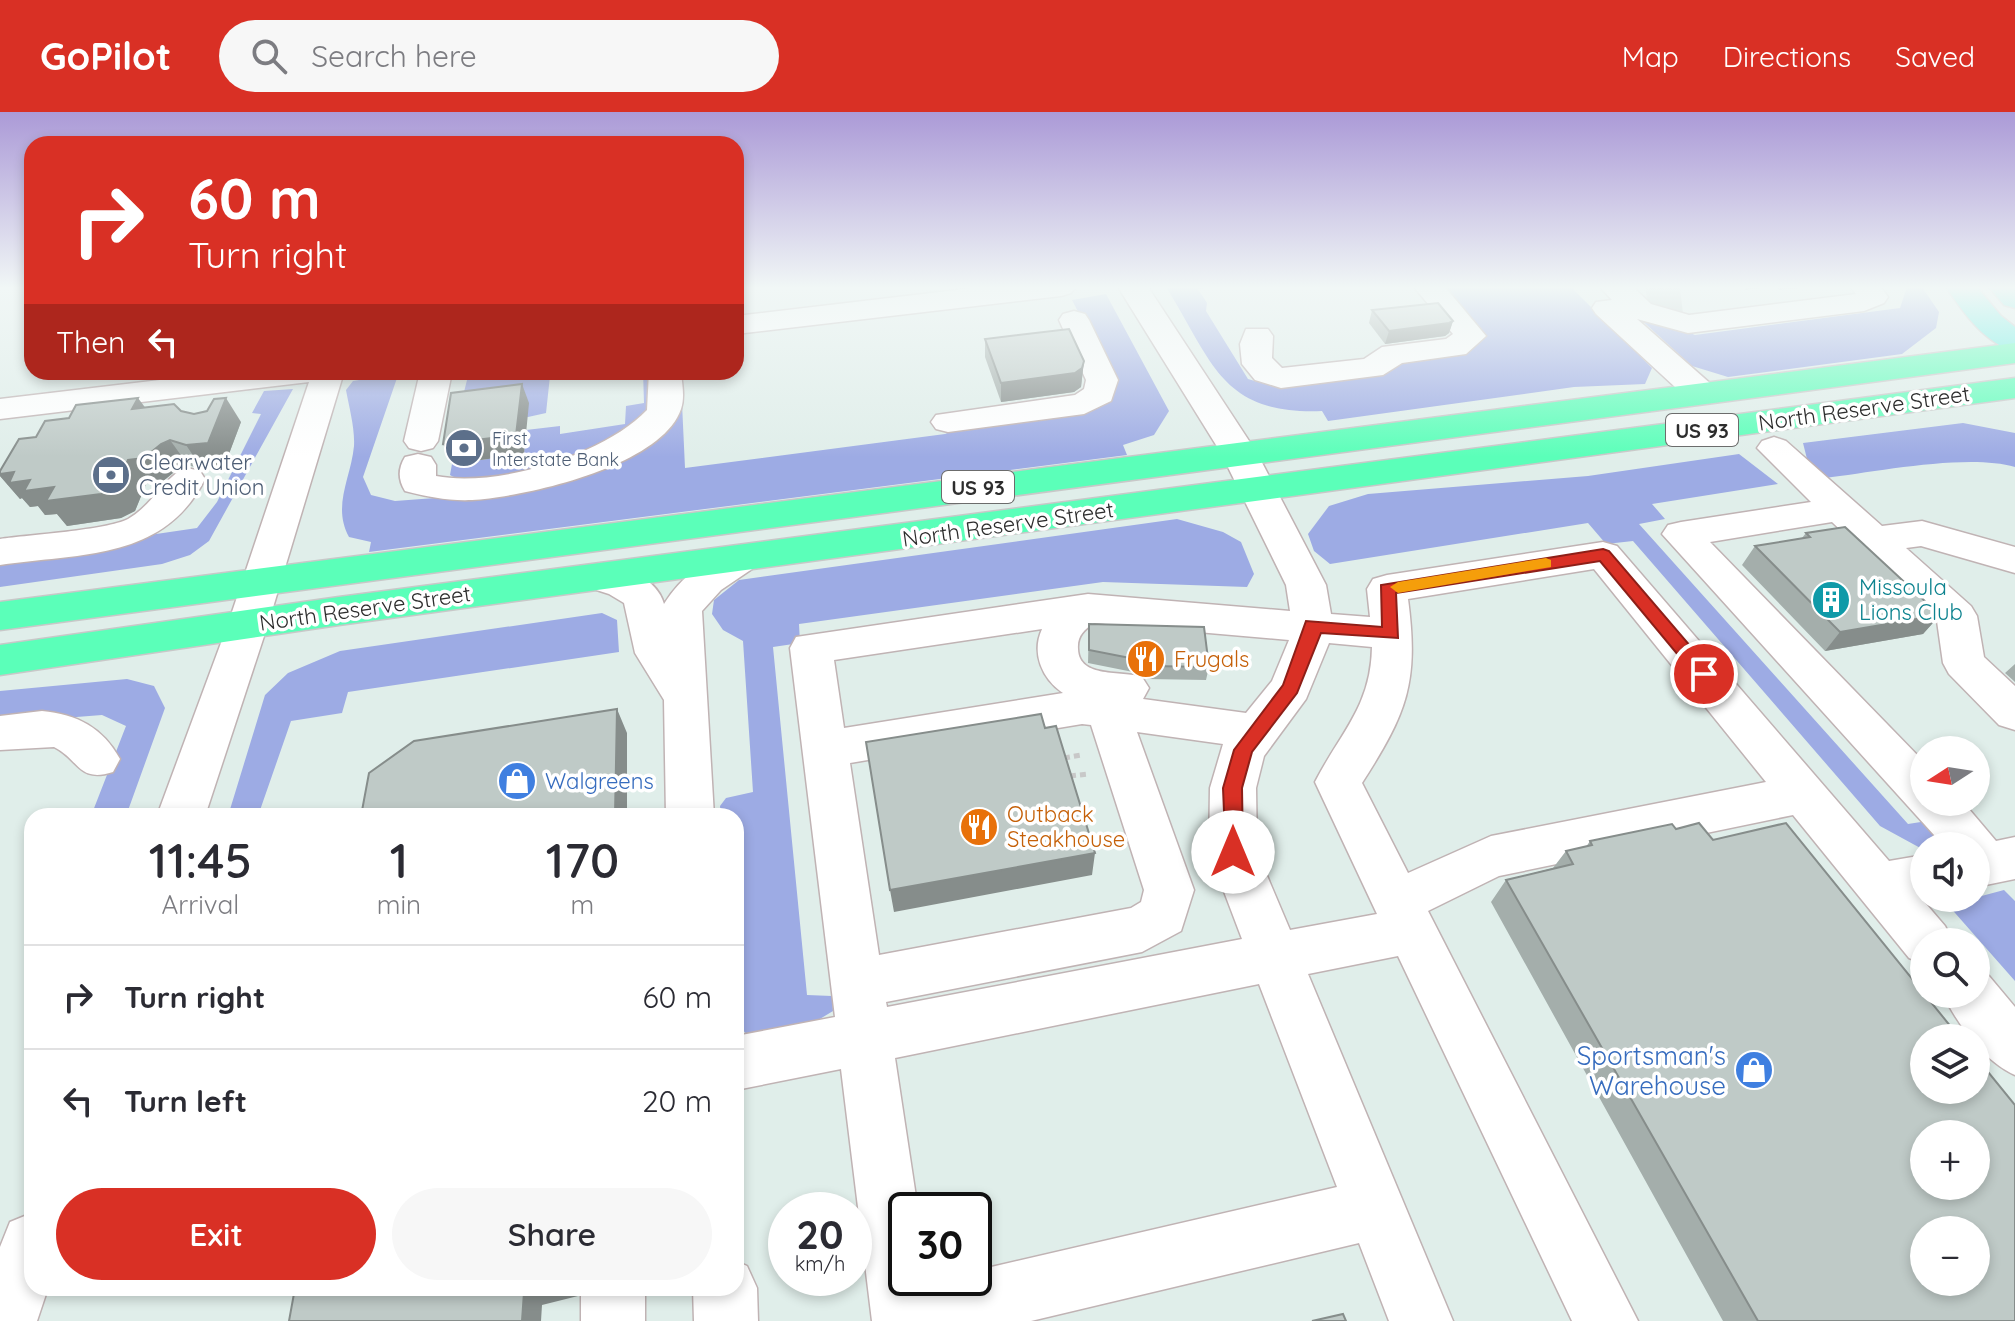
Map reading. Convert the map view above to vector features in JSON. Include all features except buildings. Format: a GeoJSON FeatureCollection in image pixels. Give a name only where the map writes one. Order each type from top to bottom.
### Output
{"type":"FeatureCollection","features":[{"type":"Feature","properties":{"kind":"highway","name":"North Reserve Street"},"geometry":{"type":"LineString","coordinates":[[0,660],[738,560],[1700,392],[2015,353]]}},
{"type":"Feature","properties":{"kind":"highway","name":"North Reserve Street"},"geometry":{"type":"LineString","coordinates":[[0,616],[262,582],[1250,472],[1388,472],[2015,388]]}},
{"type":"Feature","properties":{"kind":"highway"},"geometry":{"type":"LineString","coordinates":[[1388,472],[1533,470],[1985,411],[2015,414]]}},
{"type":"Feature","properties":{"kind":"street"},"geometry":{"type":"LineString","coordinates":[[948,422],[1084,404],[1099,394],[1102,380],[1085,343]]}},
{"type":"Feature","properties":{"kind":"street"},"geometry":{"type":"LineString","coordinates":[[1169,343],[1250,472],[1306,585],[1313,632],[1291,688],[1243,750],[1233,788],[1233,852],[1421,1321]]}},
{"type":"Feature","properties":{"kind":"street"},"geometry":{"type":"LineString","coordinates":[[1256,343],[1254,356],[1258,367],[1268,376],[1281,378],[1372,368],[1393,354],[1455,347],[1461,343]]}},
{"type":"Feature","properties":{"kind":"street"},"geometry":{"type":"LineString","coordinates":[[1647,343],[1700,392]]}},
{"type":"Feature","properties":{"kind":"street"},"geometry":{"type":"LineString","coordinates":[[0,409],[239,380]]}},
{"type":"Feature","properties":{"kind":"street"},"geometry":{"type":"LineString","coordinates":[[184,808],[262,582],[325,380]]}},
{"type":"Feature","properties":{"kind":"street"},"geometry":{"type":"LineString","coordinates":[[434,380],[420,453],[418,483],[448,488],[557,473],[597,460],[632,443],[653,426],[665,410],[665,380]]}},
{"type":"Feature","properties":{"kind":"street"},"geometry":{"type":"LineString","coordinates":[[215,415],[230,381]]}},
{"type":"Feature","properties":{"kind":"street"},"geometry":{"type":"LineString","coordinates":[[1774,448],[1957,616],[1964,663],[2015,713]]}},
{"type":"Feature","properties":{"kind":"street"},"geometry":{"type":"LineString","coordinates":[[0,552],[130,533],[163,512],[180,495],[187,479]]}},
{"type":"Feature","properties":{"kind":"street"},"geometry":{"type":"LineString","coordinates":[[1841,509],[1681,534],[1910,777]]}},
{"type":"Feature","properties":{"kind":"street"},"geometry":{"type":"LineString","coordinates":[[1875,540],[1922,533],[2015,560]]}},
{"type":"Feature","properties":{"kind":"street"},"geometry":{"type":"LineString","coordinates":[[1606,1321],[1338,782],[1369,733],[1390,683],[1392,634],[1387,589],[1603,555],[1804,794],[1901,880],[1921,928]]}},
{"type":"Feature","properties":{"kind":"street"},"geometry":{"type":"LineString","coordinates":[[690,808],[682,608],[707,580],[738,560]]}},
{"type":"Feature","properties":{"kind":"street"},"geometry":{"type":"LineString","coordinates":[[598,577],[623,584],[642,596],[656,653],[686,700]]}},
{"type":"Feature","properties":{"kind":"street"},"geometry":{"type":"LineString","coordinates":[[1088,608],[1068,617],[1059,630],[1062,663],[1073,679],[1093,687],[1164,689],[1184,702],[1199,724]]}},
{"type":"Feature","properties":{"kind":"street"},"geometry":{"type":"LineString","coordinates":[[1376,1209],[903,1319],[811,648],[1088,608],[1392,634]]}},
{"type":"Feature","properties":{"kind":"street"},"geometry":{"type":"LineString","coordinates":[[826,749],[1082,707],[1257,732]]}},
{"type":"Feature","properties":{"kind":"street"},"geometry":{"type":"LineString","coordinates":[[744,1060],[861,1010],[1142,929],[1163,915],[1169,890],[1108,711]]}},
{"type":"Feature","properties":{"kind":"street"},"geometry":{"type":"LineString","coordinates":[[0,733],[45,728],[67,731],[85,742],[97,759]]}},
{"type":"Feature","properties":{"kind":"street"},"geometry":{"type":"LineString","coordinates":[[861,1010],[1275,958],[1404,916],[1491,857],[1804,794]]}},
{"type":"Feature","properties":{"kind":"street"},"geometry":{"type":"LineString","coordinates":[[1947,816],[1962,832]]}},
{"type":"Feature","properties":{"kind":"street"},"geometry":{"type":"LineString","coordinates":[[1982,1008],[2015,1048]]}},
{"type":"Feature","properties":{"kind":"street"},"geometry":{"type":"LineString","coordinates":[[5,1321],[24,1267]]}},
{"type":"Feature","properties":{"kind":"street"},"geometry":{"type":"LineString","coordinates":[[613,1296],[613,1321]]}},
{"type":"Feature","properties":{"kind":"street"},"geometry":{"type":"LineString","coordinates":[[725,1296],[726,1321]]}},
{"type":"Feature","properties":{"kind":"shaded area"},"geometry":{"type":"Polygon","coordinates":[[[1094,343],[1133,343],[1169,411],[1154,435],[1123,445],[1127,455],[369,552],[371,542],[349,537],[344,526],[342,503],[354,446],[346,390],[353,381],[396,380],[363,477],[371,495],[395,501],[435,498],[553,479],[682,403],[685,468],[945,434],[967,425],[1078,411],[1112,378],[1094,343]]]}},
{"type":"Feature","properties":{"kind":"shaded area"},"geometry":{"type":"Polygon","coordinates":[[[1199,343],[1226,343],[1248,379],[1275,387],[1380,371],[1403,358],[1466,347],[1464,343],[1627,343],[1652,368],[1645,384],[1574,387],[1328,421],[1322,411],[1288,410],[1262,404],[1224,379],[1199,343]]]}},
{"type":"Feature","properties":{"kind":"shaded area"},"geometry":{"type":"Polygon","coordinates":[[[1667,343],[1916,343],[1902,354],[1728,377],[1692,366],[1667,343]]]}},
{"type":"Feature","properties":{"kind":"shaded area"},"geometry":{"type":"Polygon","coordinates":[[[467,380],[550,380],[546,413],[528,417],[459,412],[467,380]]]}},
{"type":"Feature","properties":{"kind":"shaded area"},"geometry":{"type":"Polygon","coordinates":[[[643,380],[652,380],[654,413],[636,430],[599,449],[515,475],[466,480],[450,475],[452,464],[524,454],[526,430],[560,426],[560,434],[625,424],[626,406],[644,403],[643,380]]]}},
{"type":"Feature","properties":{"kind":"shaded area"},"geometry":{"type":"Polygon","coordinates":[[[293,389],[209,541],[190,555],[162,564],[0,587],[0,557],[197,528],[217,502],[261,414],[252,413],[264,391],[293,389]]]}},
{"type":"Feature","properties":{"kind":"shaded area"},"geometry":{"type":"Polygon","coordinates":[[[1963,423],[2015,433],[2015,467],[1995,463],[1947,463],[1825,478],[1808,463],[1803,443],[1963,423]]]}},
{"type":"Feature","properties":{"kind":"shaded area"},"geometry":{"type":"Polygon","coordinates":[[[1739,454],[1778,484],[1652,504],[1665,519],[1639,524],[1908,824],[1940,819],[1952,832],[1910,832],[1910,842],[1880,826],[1633,541],[1606,544],[1588,523],[1330,564],[1314,551],[1308,534],[1329,506],[1368,494],[1588,476],[1739,454]]]}},
{"type":"Feature","properties":{"kind":"shaded area"},"geometry":{"type":"Polygon","coordinates":[[[1177,519],[1223,532],[1241,542],[1254,574],[1247,587],[1103,582],[799,624],[800,643],[773,647],[807,995],[832,996],[833,1011],[800,1031],[750,1037],[744,1031],[744,808],[720,806],[726,798],[753,792],[743,641],[723,630],[712,614],[714,600],[739,580],[1177,519]]]}},
{"type":"Feature","properties":{"kind":"shaded area"},"geometry":{"type":"Polygon","coordinates":[[[602,613],[617,620],[619,652],[348,692],[342,713],[291,721],[261,808],[230,808],[265,695],[288,673],[340,651],[602,613]]]}},
{"type":"Feature","properties":{"kind":"shaded area"},"geometry":{"type":"Polygon","coordinates":[[[127,679],[154,686],[165,708],[129,808],[94,808],[126,726],[102,715],[0,723],[0,691],[127,679]]]}},
{"type":"Feature","properties":{"kind":"shaded area"},"geometry":{"type":"Polygon","coordinates":[[[2004,890],[2015,901],[2015,981],[1990,953],[1990,928],[1968,928],[1954,912],[1990,912],[1990,894],[2004,890]]]}},
{"type":"Feature","properties":{"kind":"slow traffic"},"geometry":{"type":"LineString","coordinates":[[1398,587],[1546,564]]}},
{"type":"Feature","properties":{"kind":"place","name":"First Interstate Bank"},"geometry":{"type":"Point","coordinates":[464,448]}},
{"type":"Feature","properties":{"kind":"place","name":"Clearwater Credit Union"},"geometry":{"type":"Point","coordinates":[111,475]}},
{"type":"Feature","properties":{"kind":"place","name":"Missoula Lions Club"},"geometry":{"type":"Point","coordinates":[1831,600]}},
{"type":"Feature","properties":{"kind":"place","name":"Frugals"},"geometry":{"type":"Point","coordinates":[1146,659]}},
{"type":"Feature","properties":{"kind":"place","name":"Walgreens"},"geometry":{"type":"Point","coordinates":[517,781]}},
{"type":"Feature","properties":{"kind":"place","name":"Outback Steakhouse"},"geometry":{"type":"Point","coordinates":[979,827]}},
{"type":"Feature","properties":{"kind":"place","name":"Sportsman's Warehouse"},"geometry":{"type":"Point","coordinates":[1754,1070]}},
{"type":"Feature","properties":{"kind":"route"},"geometry":{"type":"LineString","coordinates":[[1233,852],[1233,788],[1243,750],[1291,688],[1313,632],[1312,626],[1392,634],[1387,589],[1603,555],[1704,674]]}}]}
